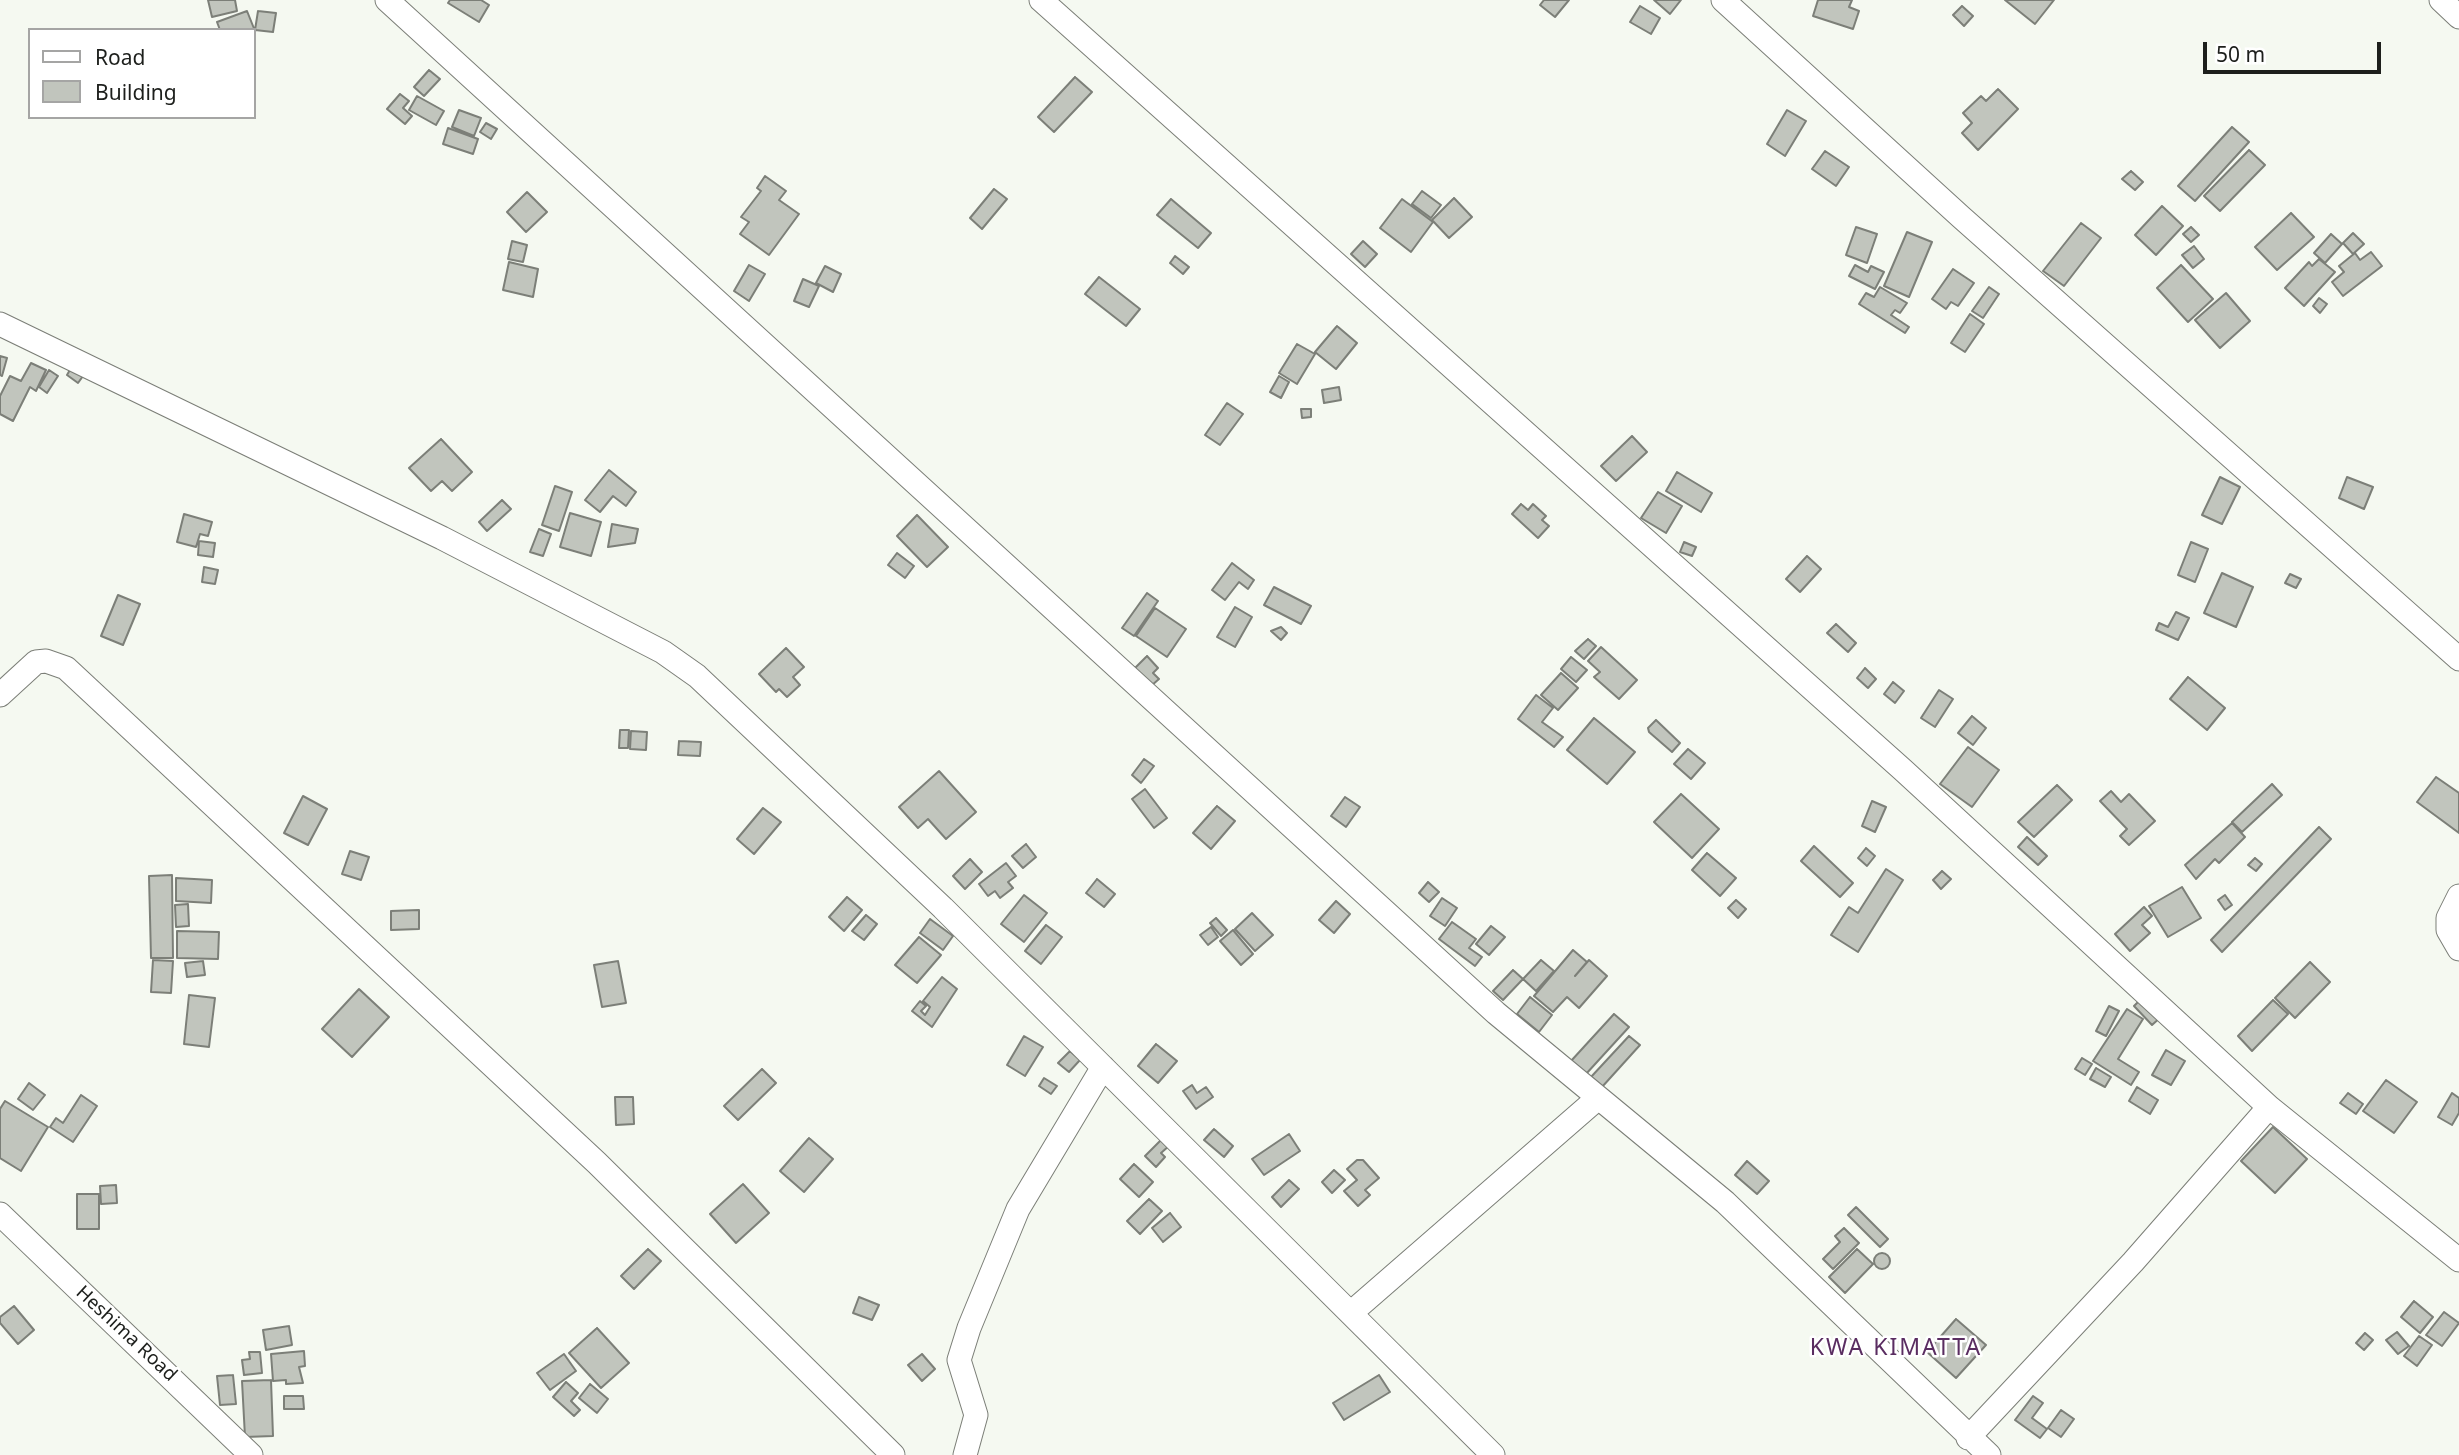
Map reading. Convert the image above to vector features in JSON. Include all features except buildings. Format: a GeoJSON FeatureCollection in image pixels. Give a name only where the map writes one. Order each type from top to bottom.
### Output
{"type":"FeatureCollection","features":[{"type":"Feature","properties":{"kind":"street"},"geometry":{"type":"LineString","coordinates":[[387,0],[1496,1013],[1725,1202],[1968,1438],[1989,1455]]}},
{"type":"Feature","properties":{"kind":"street"},"geometry":{"type":"LineString","coordinates":[[1041,0],[1903,770],[2269,1107],[2458,1257]]}},
{"type":"Feature","properties":{"kind":"street"},"geometry":{"type":"LineString","coordinates":[[1723,0],[1961,217],[2459,659]]}},
{"type":"Feature","properties":{"kind":"street"},"geometry":{"type":"LineString","coordinates":[[2441,0],[2459,17]]}},
{"type":"Feature","properties":{"kind":"street"},"geometry":{"type":"LineString","coordinates":[[0,324],[442,538],[663,653],[696,676],[943,908],[1493,1455]]}},
{"type":"Feature","properties":{"kind":"street"},"geometry":{"type":"LineString","coordinates":[[0,695],[36,662],[56,663],[66,668],[597,1163],[892,1455]]}},
{"type":"Feature","properties":{"kind":"street"},"geometry":{"type":"LineString","coordinates":[[2459,896],[2448,918],[2448,930],[2459,949]]}},
{"type":"Feature","properties":{"kind":"street"},"geometry":{"type":"LineString","coordinates":[[965,1455],[976,1415],[975,1404],[959,1369],[959,1360],[969,1328],[1018,1209],[1103,1067]]}},
{"type":"Feature","properties":{"kind":"street"},"geometry":{"type":"LineString","coordinates":[[1352,1312],[1598,1098]]}},
{"type":"Feature","properties":{"kind":"street"},"geometry":{"type":"LineString","coordinates":[[1968,1438],[2133,1262],[2269,1107]]}},
{"type":"Feature","properties":{"kind":"street","name":"Heshima Road"},"geometry":{"type":"LineString","coordinates":[[0,1214],[251,1455]]}},
{"type":"Feature","properties":{"kind":"district","name":"KWA KIMATTA"},"geometry":{"type":"Point","coordinates":[1896,1348]}}]}
